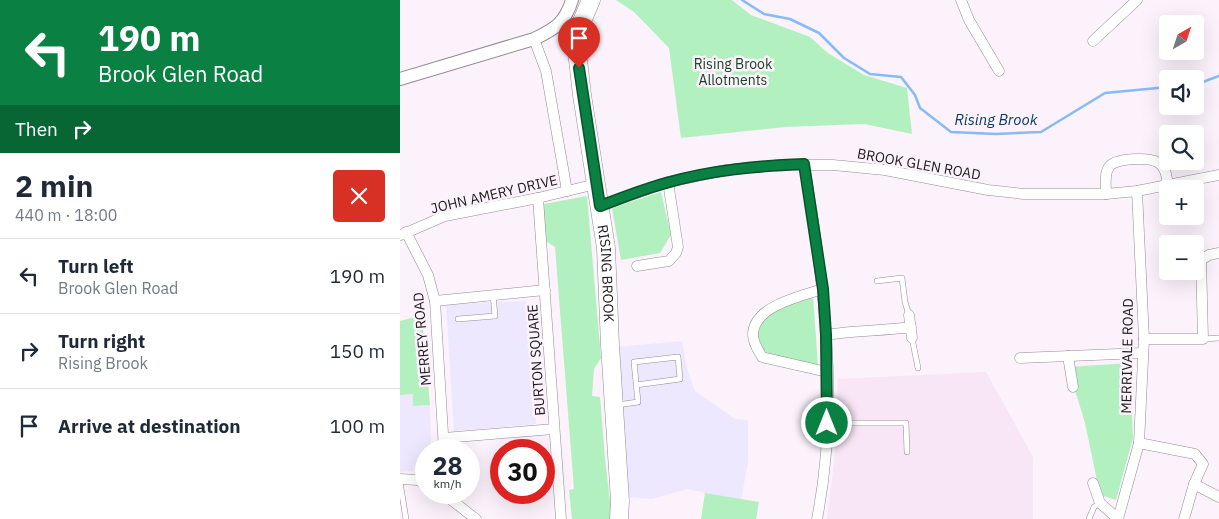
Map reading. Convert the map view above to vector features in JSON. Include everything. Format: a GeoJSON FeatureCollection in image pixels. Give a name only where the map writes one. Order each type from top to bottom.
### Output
{"type":"FeatureCollection","features":[{"type":"Feature","properties":{"kind":"highway","name":"RISING BROOK"},"geometry":{"type":"LineString","coordinates":[[591,0],[578,34],[577,51],[608,269],[620,501],[619,519]]}},
{"type":"Feature","properties":{"kind":"street"},"geometry":{"type":"LineString","coordinates":[[961,0],[969,20],[999,71]]}},
{"type":"Feature","properties":{"kind":"street"},"geometry":{"type":"LineString","coordinates":[[1093,41],[1137,0]]}},
{"type":"Feature","properties":{"kind":"street"},"geometry":{"type":"LineString","coordinates":[[400,79],[534,39],[554,30],[564,19],[571,4]]}},
{"type":"Feature","properties":{"kind":"street"},"geometry":{"type":"LineString","coordinates":[[534,39],[546,71],[567,191]]}},
{"type":"Feature","properties":{"kind":"street"},"geometry":{"type":"LineString","coordinates":[[1106,194],[1106,171],[1110,165],[1117,161],[1150,160],[1158,163],[1166,172],[1167,180]]}},
{"type":"Feature","properties":{"kind":"street"},"geometry":{"type":"LineString","coordinates":[[804,164],[823,289],[826,335],[827,423],[824,473],[817,519]]}},
{"type":"Feature","properties":{"kind":"street","name":"BROOK GLEN ROAD"},"geometry":{"type":"LineString","coordinates":[[600,206],[668,182],[744,168],[804,164],[852,166],[884,170],[988,190],[1024,194],[1106,194],[1159,188]]}},
{"type":"Feature","properties":{"kind":"street","name":"BROOK GLEN ROAD"},"geometry":{"type":"LineString","coordinates":[[1194,180],[1219,174]]}},
{"type":"Feature","properties":{"kind":"street"},"geometry":{"type":"LineString","coordinates":[[637,266],[668,261],[676,253],[678,247],[668,182]]}},
{"type":"Feature","properties":{"kind":"street","name":"JOHN AMERY DRIVE"},"geometry":{"type":"LineString","coordinates":[[403,234],[445,216],[538,198],[596,184]]}},
{"type":"Feature","properties":{"kind":"street","name":"MERRIVALE ROAD"},"geometry":{"type":"LineString","coordinates":[[1118,519],[1139,443],[1144,339],[1138,191]]}},
{"type":"Feature","properties":{"kind":"street","name":"BURTON SQUARE"},"geometry":{"type":"LineString","coordinates":[[538,198],[561,519]]}},
{"type":"Feature","properties":{"kind":"street","name":"MERREY ROAD"},"geometry":{"type":"LineString","coordinates":[[403,234],[428,275],[435,301],[444,438]]}},
{"type":"Feature","properties":{"kind":"street"},"geometry":{"type":"LineString","coordinates":[[1144,339],[1203,339],[1201,260],[1209,255],[1219,253]]}},
{"type":"Feature","properties":{"kind":"street"},"geometry":{"type":"LineString","coordinates":[[823,289],[787,300],[773,307],[755,325],[753,336],[755,345],[762,357],[827,372]]}},
{"type":"Feature","properties":{"kind":"street","name":"BURTON SQUARE"},"geometry":{"type":"LineString","coordinates":[[435,301],[545,290]]}},
{"type":"Feature","properties":{"kind":"street"},"geometry":{"type":"LineString","coordinates":[[909,315],[912,338]]}},
{"type":"Feature","properties":{"kind":"street"},"geometry":{"type":"LineString","coordinates":[[826,335],[848,331],[883,331],[911,327]]}},
{"type":"Feature","properties":{"kind":"street"},"geometry":{"type":"LineString","coordinates":[[1020,358],[1143,352]]}},
{"type":"Feature","properties":{"kind":"street"},"geometry":{"type":"LineString","coordinates":[[1068,356],[1073,387]]}},
{"type":"Feature","properties":{"kind":"street","name":"BURTON SQUARE"},"geometry":{"type":"LineString","coordinates":[[444,438],[554,429]]}},
{"type":"Feature","properties":{"kind":"street"},"geometry":{"type":"LineString","coordinates":[[1139,443],[1195,454],[1203,464],[1194,484],[1184,519]]}},
{"type":"Feature","properties":{"kind":"street"},"geometry":{"type":"LineString","coordinates":[[400,480],[415,481]]}},
{"type":"Feature","properties":{"kind":"street"},"geometry":{"type":"LineString","coordinates":[[1092,483],[1100,503],[1118,519]]}},
{"type":"Feature","properties":{"kind":"street"},"geometry":{"type":"LineString","coordinates":[[1194,484],[1219,497]]}},
{"type":"Feature","properties":{"kind":"street"},"geometry":{"type":"LineString","coordinates":[[457,504],[476,519]]}},
{"type":"Feature","properties":{"kind":"lane"},"geometry":{"type":"LineString","coordinates":[[877,281],[902,278],[905,302],[909,315]]}},
{"type":"Feature","properties":{"kind":"lane"},"geometry":{"type":"LineString","coordinates":[[458,320],[495,316],[493,295]]}},
{"type":"Feature","properties":{"kind":"lane"},"geometry":{"type":"LineString","coordinates":[[912,338],[918,368]]}},
{"type":"Feature","properties":{"kind":"lane"},"geometry":{"type":"LineString","coordinates":[[1203,339],[1219,338]]}},
{"type":"Feature","properties":{"kind":"lane"},"geometry":{"type":"LineString","coordinates":[[614,406],[638,402],[636,385],[634,362],[678,357],[680,379],[636,385]]}},
{"type":"Feature","properties":{"kind":"lane"},"geometry":{"type":"LineString","coordinates":[[827,423],[906,423],[907,452]]}},
{"type":"Feature","properties":{"kind":"lane"},"geometry":{"type":"LineString","coordinates":[[400,480],[406,519]]}},
{"type":"Feature","properties":{"kind":"lane"},"geometry":{"type":"LineString","coordinates":[[1089,519],[1094,507],[1100,503]]}},
{"type":"Feature","properties":{"kind":"shaded area"},"geometry":{"type":"Polygon","coordinates":[[[526,301],[536,424],[454,431],[446,304],[526,301]]]}},
{"type":"Feature","properties":{"kind":"shaded area"},"geometry":{"type":"Polygon","coordinates":[[[682,341],[687,369],[695,391],[735,419],[748,420],[748,462],[741,500],[687,489],[652,499],[629,497],[624,460],[616,347],[682,341]]]}},
{"type":"Feature","properties":{"kind":"shaded area"},"geometry":{"type":"Polygon","coordinates":[[[986,372],[1033,457],[1033,519],[827,519],[836,445],[838,379],[986,372]]]}},
{"type":"Feature","properties":{"kind":"shaded area"},"geometry":{"type":"Polygon","coordinates":[[[413,394],[414,406],[430,405],[431,439],[415,439],[415,469],[400,472],[400,395],[413,394]]]}},
{"type":"Feature","properties":{"kind":"green space","name":"Rising Brook Allotments"},"geometry":{"type":"Polygon","coordinates":[[[616,0],[732,0],[751,15],[810,37],[828,53],[864,75],[907,88],[912,134],[864,124],[785,127],[681,138],[669,48],[634,12],[616,0]]]}},
{"type":"Feature","properties":{"kind":"green space"},"geometry":{"type":"Polygon","coordinates":[[[661,192],[671,235],[660,253],[621,260],[612,208],[661,192]]]}},
{"type":"Feature","properties":{"kind":"green space"},"geometry":{"type":"Polygon","coordinates":[[[587,196],[601,358],[594,369],[592,396],[600,397],[612,519],[572,519],[569,490],[574,489],[555,247],[546,241],[542,208],[544,204],[587,196]]]}},
{"type":"Feature","properties":{"kind":"green space"},"geometry":{"type":"Polygon","coordinates":[[[813,296],[818,366],[783,361],[765,352],[760,347],[756,334],[760,321],[777,308],[813,296]]]}},
{"type":"Feature","properties":{"kind":"green space"},"geometry":{"type":"Polygon","coordinates":[[[422,315],[430,405],[413,406],[413,394],[400,395],[400,321],[422,315]]]}},
{"type":"Feature","properties":{"kind":"green space"},"geometry":{"type":"Polygon","coordinates":[[[1130,363],[1133,438],[1116,500],[1100,495],[1085,423],[1068,367],[1130,363]]]}},
{"type":"Feature","properties":{"kind":"green space"},"geometry":{"type":"Polygon","coordinates":[[[705,493],[759,502],[756,519],[701,519],[705,493]]]}},
{"type":"Feature","properties":{"kind":"waterway","name":"Rising Brook"},"geometry":{"type":"LineString","coordinates":[[742,0],[764,14],[790,19],[819,33],[844,58],[870,74],[901,77],[915,95],[920,108],[951,132],[996,134],[1041,132],[1105,93],[1159,88]]}},
{"type":"Feature","properties":{"kind":"waterway","name":"Rising Brook"},"geometry":{"type":"LineString","coordinates":[[1204,82],[1219,76]]}},
{"type":"Feature","properties":{"kind":"route"},"geometry":{"type":"LineString","coordinates":[[579,68],[584,112],[600,206],[654,186],[700,175],[744,168],[804,164],[823,289],[826,335],[827,423]]}}]}
